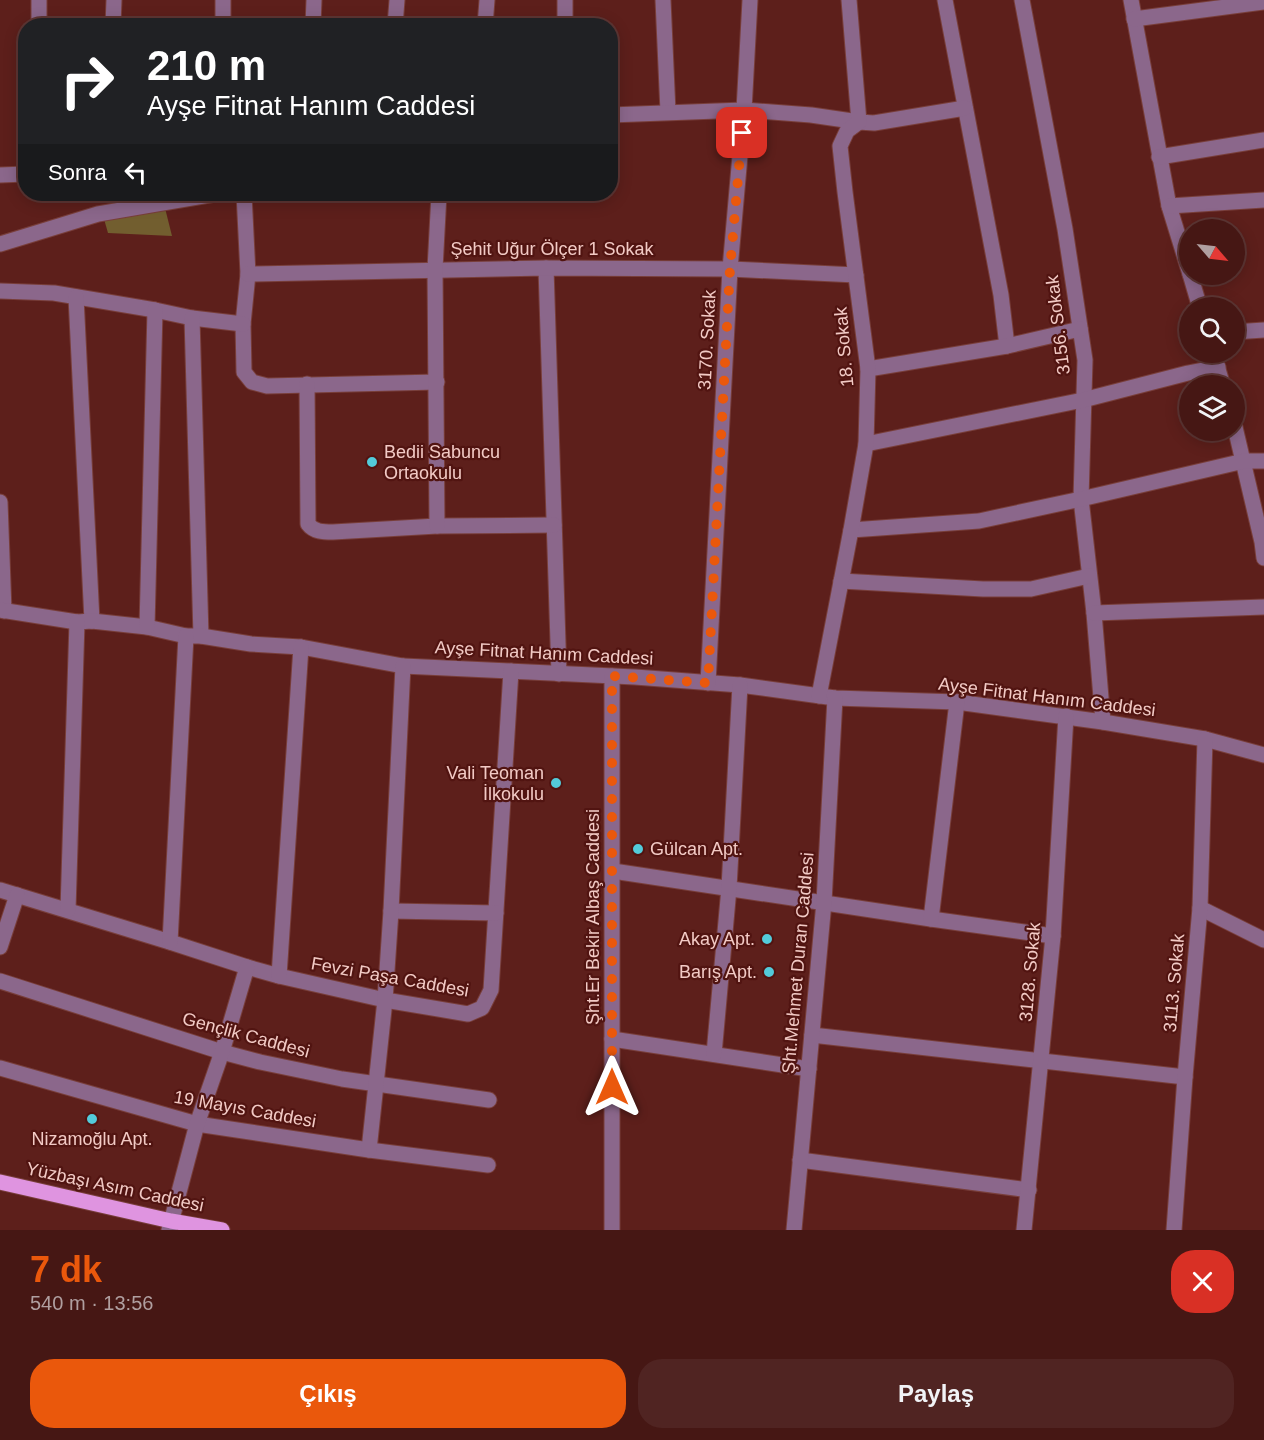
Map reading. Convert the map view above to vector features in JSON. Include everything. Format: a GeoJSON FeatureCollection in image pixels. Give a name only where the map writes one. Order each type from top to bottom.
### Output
{"type":"FeatureCollection","features":[{"type":"Feature","properties":{"kind":"main road","name":"Yüzbaşı Asım Caddesi"},"geometry":{"type":"LineString","coordinates":[[0,1182],[170,1226],[222,1230]]}},
{"type":"Feature","properties":{"kind":"street"},"geometry":{"type":"LineString","coordinates":[[39,0],[39,18]]}},
{"type":"Feature","properties":{"kind":"street"},"geometry":{"type":"LineString","coordinates":[[113,18],[114,0]]}},
{"type":"Feature","properties":{"kind":"street"},"geometry":{"type":"LineString","coordinates":[[223,0],[223,18]]}},
{"type":"Feature","properties":{"kind":"street"},"geometry":{"type":"LineString","coordinates":[[313,18],[314,0]]}},
{"type":"Feature","properties":{"kind":"street"},"geometry":{"type":"LineString","coordinates":[[396,18],[397,0]]}},
{"type":"Feature","properties":{"kind":"street"},"geometry":{"type":"LineString","coordinates":[[486,18],[487,0]]}},
{"type":"Feature","properties":{"kind":"street"},"geometry":{"type":"LineString","coordinates":[[565,0],[565,18]]}},
{"type":"Feature","properties":{"kind":"street"},"geometry":{"type":"LineString","coordinates":[[663,0],[668,112]]}},
{"type":"Feature","properties":{"kind":"street","name":"3170. Sokak"},"geometry":{"type":"LineString","coordinates":[[708,683],[730,269],[744,110],[750,0]]}},
{"type":"Feature","properties":{"kind":"street"},"geometry":{"type":"LineString","coordinates":[[849,0],[859,122]]}},
{"type":"Feature","properties":{"kind":"street"},"geometry":{"type":"LineString","coordinates":[[945,0],[1001,294],[1006,346]]}},
{"type":"Feature","properties":{"kind":"street","name":"3156. Sokak"},"geometry":{"type":"LineString","coordinates":[[1022,0],[1065,229],[1085,360],[1081,499],[1103,722]]}},
{"type":"Feature","properties":{"kind":"street"},"geometry":{"type":"LineString","coordinates":[[1131,0],[1159,157],[1169,206],[1179,238]]}},
{"type":"Feature","properties":{"kind":"street"},"geometry":{"type":"LineString","coordinates":[[1134,19],[1264,2]]}},
{"type":"Feature","properties":{"kind":"street"},"geometry":{"type":"LineString","coordinates":[[618,115],[744,110],[874,123],[965,108]]}},
{"type":"Feature","properties":{"kind":"street","name":"18. Sokak"},"geometry":{"type":"LineString","coordinates":[[819,696],[866,444],[868,369],[840,147],[847,131],[859,122]]}},
{"type":"Feature","properties":{"kind":"street"},"geometry":{"type":"LineString","coordinates":[[1159,157],[1264,140]]}},
{"type":"Feature","properties":{"kind":"street"},"geometry":{"type":"LineString","coordinates":[[0,176],[18,175]]}},
{"type":"Feature","properties":{"kind":"street"},"geometry":{"type":"LineString","coordinates":[[1169,206],[1264,200]]}},
{"type":"Feature","properties":{"kind":"street"},"geometry":{"type":"LineString","coordinates":[[0,244],[98,214],[174,201]]}},
{"type":"Feature","properties":{"kind":"street"},"geometry":{"type":"LineString","coordinates":[[244,201],[248,274],[243,324],[244,372],[252,381],[267,386],[437,382]]}},
{"type":"Feature","properties":{"kind":"street"},"geometry":{"type":"LineString","coordinates":[[437,526],[435,269],[439,201]]}},
{"type":"Feature","properties":{"kind":"street"},"geometry":{"type":"LineString","coordinates":[[546,268],[559,674]]}},
{"type":"Feature","properties":{"kind":"street","name":"Şehit Uğur Ölçer 1 Sokak"},"geometry":{"type":"LineString","coordinates":[[248,274],[546,268],[730,269],[856,274]]}},
{"type":"Feature","properties":{"kind":"street"},"geometry":{"type":"LineString","coordinates":[[0,291],[54,293],[192,318],[243,324]]}},
{"type":"Feature","properties":{"kind":"street"},"geometry":{"type":"LineString","coordinates":[[68,910],[85,622],[76,297]]}},
{"type":"Feature","properties":{"kind":"street"},"geometry":{"type":"LineString","coordinates":[[147,627],[155,310]]}},
{"type":"Feature","properties":{"kind":"street"},"geometry":{"type":"LineString","coordinates":[[171,942],[194,636],[192,318]]}},
{"type":"Feature","properties":{"kind":"street"},"geometry":{"type":"LineString","coordinates":[[868,369],[1006,346],[1080,329]]}},
{"type":"Feature","properties":{"kind":"street"},"geometry":{"type":"LineString","coordinates":[[1245,331],[1264,330]]}},
{"type":"Feature","properties":{"kind":"street"},"geometry":{"type":"LineString","coordinates":[[866,444],[1083,400],[1188,373],[1210,363]]}},
{"type":"Feature","properties":{"kind":"street"},"geometry":{"type":"LineString","coordinates":[[308,384],[308,524],[311,528],[333,532],[437,526],[554,525]]}},
{"type":"Feature","properties":{"kind":"street"},"geometry":{"type":"LineString","coordinates":[[1239,441],[1264,558]]}},
{"type":"Feature","properties":{"kind":"street"},"geometry":{"type":"LineString","coordinates":[[851,530],[979,520],[1244,461],[1264,461]]}},
{"type":"Feature","properties":{"kind":"street"},"geometry":{"type":"LineString","coordinates":[[0,502],[2,610]]}},
{"type":"Feature","properties":{"kind":"street"},"geometry":{"type":"LineString","coordinates":[[841,581],[983,589],[1031,589],[1089,576]]}},
{"type":"Feature","properties":{"kind":"street"},"geometry":{"type":"LineString","coordinates":[[1094,613],[1264,607]]}},
{"type":"Feature","properties":{"kind":"street","name":"Ayşe Fitnat Hanım Caddesi"},"geometry":{"type":"LineString","coordinates":[[2,610],[85,622],[147,627],[251,644],[301,647],[403,666],[511,670],[740,685],[835,698],[957,702],[1065,716],[1205,739],[1264,755]]}},
{"type":"Feature","properties":{"kind":"street"},"geometry":{"type":"LineString","coordinates":[[279,976],[301,647]]}},
{"type":"Feature","properties":{"kind":"street"},"geometry":{"type":"LineString","coordinates":[[369,1150],[385,1000],[403,666]]}},
{"type":"Feature","properties":{"kind":"street","name":"Fevzi Paşa Caddesi"},"geometry":{"type":"LineString","coordinates":[[0,890],[279,976],[385,1000],[468,1014],[483,1008],[491,990],[511,670]]}},
{"type":"Feature","properties":{"kind":"street","name":"Şht.Er Bekir Albaş Caddesi"},"geometry":{"type":"LineString","coordinates":[[612,676],[612,1230]]}},
{"type":"Feature","properties":{"kind":"street"},"geometry":{"type":"LineString","coordinates":[[714,1054],[729,888],[740,685]]}},
{"type":"Feature","properties":{"kind":"street","name":"Şht.Mehmet Duran Caddesi"},"geometry":{"type":"LineString","coordinates":[[794,1230],[824,902],[835,698]]}},
{"type":"Feature","properties":{"kind":"street"},"geometry":{"type":"LineString","coordinates":[[931,919],[957,702]]}},
{"type":"Feature","properties":{"kind":"street","name":"3128. Sokak"},"geometry":{"type":"LineString","coordinates":[[1024,1230],[1053,936],[1065,716]]}},
{"type":"Feature","properties":{"kind":"street","name":"3113. Sokak"},"geometry":{"type":"LineString","coordinates":[[1174,1230],[1200,908],[1205,739]]}},
{"type":"Feature","properties":{"kind":"street"},"geometry":{"type":"LineString","coordinates":[[613,871],[1053,936]]}},
{"type":"Feature","properties":{"kind":"street"},"geometry":{"type":"LineString","coordinates":[[0,947],[17,895]]}},
{"type":"Feature","properties":{"kind":"street"},"geometry":{"type":"LineString","coordinates":[[1200,908],[1264,940]]}},
{"type":"Feature","properties":{"kind":"street"},"geometry":{"type":"LineString","coordinates":[[391,911],[496,914]]}},
{"type":"Feature","properties":{"kind":"street"},"geometry":{"type":"LineString","coordinates":[[170,1226],[197,1124],[222,1052],[247,967]]}},
{"type":"Feature","properties":{"kind":"street","name":"Gençlik Caddesi"},"geometry":{"type":"LineString","coordinates":[[0,981],[260,1062],[342,1079],[489,1100]]}},
{"type":"Feature","properties":{"kind":"street"},"geometry":{"type":"LineString","coordinates":[[813,1035],[1185,1077]]}},
{"type":"Feature","properties":{"kind":"street"},"geometry":{"type":"LineString","coordinates":[[612,1039],[809,1069]]}},
{"type":"Feature","properties":{"kind":"street","name":"19 Mayıs Caddesi"},"geometry":{"type":"LineString","coordinates":[[0,1068],[197,1124],[488,1165]]}},
{"type":"Feature","properties":{"kind":"street"},"geometry":{"type":"LineString","coordinates":[[800,1160],[1029,1190]]}},
{"type":"Feature","properties":{"kind":"shaded area"},"geometry":{"type":"Polygon","coordinates":[[[164,204],[172,236],[108,233],[104,219],[164,204]]]}},
{"type":"Feature","properties":{"kind":"place","name":"Bedii Sabuncu Ortaokulu"},"geometry":{"type":"Point","coordinates":[372,462]}},
{"type":"Feature","properties":{"kind":"place","name":"Vali Teoman İlkokulu"},"geometry":{"type":"Point","coordinates":[556,783]}},
{"type":"Feature","properties":{"kind":"place","name":"Gülcan Apt."},"geometry":{"type":"Point","coordinates":[638,849]}},
{"type":"Feature","properties":{"kind":"place","name":"Akay Apt."},"geometry":{"type":"Point","coordinates":[767,939]}},
{"type":"Feature","properties":{"kind":"place","name":"Barış Apt."},"geometry":{"type":"Point","coordinates":[769,972]}},
{"type":"Feature","properties":{"kind":"place","name":"Nizamoğlu Apt."},"geometry":{"type":"Point","coordinates":[92,1119]}},
{"type":"Feature","properties":{"kind":"route"},"geometry":{"type":"LineString","coordinates":[[612,1087],[612,676],[708,683],[730,269],[742,133]]}}]}
